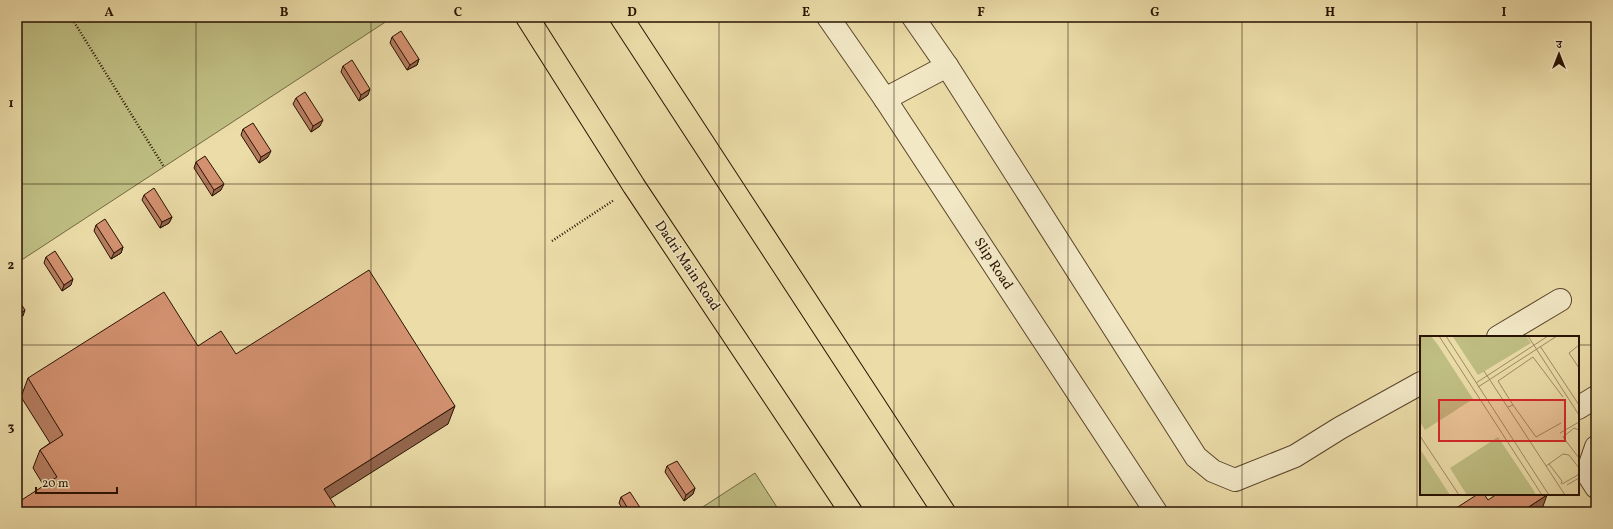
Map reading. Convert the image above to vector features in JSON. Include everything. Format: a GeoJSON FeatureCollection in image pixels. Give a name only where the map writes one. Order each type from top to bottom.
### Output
{"type":"FeatureCollection","features":[{"type":"Feature","properties":{"kind":"highway","name":"Dadri Main Road"},"geometry":{"type":"LineString","coordinates":[[527,17],[634,186],[851,512]]}},
{"type":"Feature","properties":{"kind":"highway"},"geometry":{"type":"LineString","coordinates":[[621,17],[944,512]]}},
{"type":"Feature","properties":{"kind":"lane","name":"Slip Road"},"geometry":{"type":"LineString","coordinates":[[828,17],[885,99],[1156,512]]}},
{"type":"Feature","properties":{"kind":"lane"},"geometry":{"type":"LineString","coordinates":[[913,17],[947,66],[1196,458],[1213,471],[1235,480],[1295,456],[1340,428],[1420,384]]}},
{"type":"Feature","properties":{"kind":"lane"},"geometry":{"type":"LineString","coordinates":[[885,99],[947,66]]}},
{"type":"Feature","properties":{"kind":"lane"},"geometry":{"type":"LineString","coordinates":[[1500,336],[1560,300]]}},
{"type":"Feature","properties":{"kind":"lane"},"geometry":{"type":"LineString","coordinates":[[1579,407],[1596,397]]}},
{"type":"Feature","properties":{"kind":"lane"},"geometry":{"type":"LineString","coordinates":[[1596,446],[1587,473],[1596,487]]}},
{"type":"Feature","properties":{"kind":"path"},"geometry":{"type":"LineString","coordinates":[[71,17],[164,167]]}},
{"type":"Feature","properties":{"kind":"path"},"geometry":{"type":"LineString","coordinates":[[552,241],[634,186]]}},
{"type":"Feature","properties":{"kind":"shaded area"},"geometry":{"type":"Polygon","coordinates":[[[17,17],[393,17],[17,263],[17,17]]]}},
{"type":"Feature","properties":{"kind":"shaded area"},"geometry":{"type":"Polygon","coordinates":[[[755,473],[780,512],[695,512],[755,473]]]}},
{"type":"Feature","properties":{"kind":"building"},"geometry":{"type":"Polygon","coordinates":[[[401,31],[419,59],[410,65],[392,37],[401,31]]]}},
{"type":"Feature","properties":{"kind":"building"},"geometry":{"type":"Polygon","coordinates":[[[352,60],[370,89],[361,95],[343,66],[352,60]]]}},
{"type":"Feature","properties":{"kind":"building"},"geometry":{"type":"Polygon","coordinates":[[[305,92],[323,120],[313,126],[296,98],[305,92]]]}},
{"type":"Feature","properties":{"kind":"building"},"geometry":{"type":"Polygon","coordinates":[[[253,123],[271,151],[261,157],[243,129],[253,123]]]}},
{"type":"Feature","properties":{"kind":"building"},"geometry":{"type":"Polygon","coordinates":[[[205,156],[224,184],[214,190],[196,162],[205,156]]]}},
{"type":"Feature","properties":{"kind":"building"},"geometry":{"type":"Polygon","coordinates":[[[154,188],[172,217],[162,222],[144,195],[154,188]]]}},
{"type":"Feature","properties":{"kind":"building"},"geometry":{"type":"Polygon","coordinates":[[[105,219],[123,247],[114,253],[96,225],[105,219]]]}},
{"type":"Feature","properties":{"kind":"building"},"geometry":{"type":"Polygon","coordinates":[[[55,251],[73,279],[64,285],[46,257],[55,251]]]}},
{"type":"Feature","properties":{"kind":"building"},"geometry":{"type":"Polygon","coordinates":[[[369,270],[455,406],[324,489],[339,512],[17,512],[17,503],[57,477],[40,450],[63,435],[28,378],[164,292],[198,346],[221,331],[236,354],[369,270]]]}},
{"type":"Feature","properties":{"kind":"building"},"geometry":{"type":"Polygon","coordinates":[[[17,298],[25,310],[17,316],[17,298]]]}},
{"type":"Feature","properties":{"kind":"building"},"geometry":{"type":"Polygon","coordinates":[[[677,461],[695,488],[686,495],[667,466],[677,461]]]}},
{"type":"Feature","properties":{"kind":"building"},"geometry":{"type":"Polygon","coordinates":[[[630,492],[643,512],[630,512],[621,497],[630,492]]]}},
{"type":"Feature","properties":{"kind":"building"},"geometry":{"type":"Polygon","coordinates":[[[1476,495],[1485,495],[1488,500],[1496,495],[1547,495],[1524,510],[1525,512],[1450,512],[1476,495]]]}}]}
